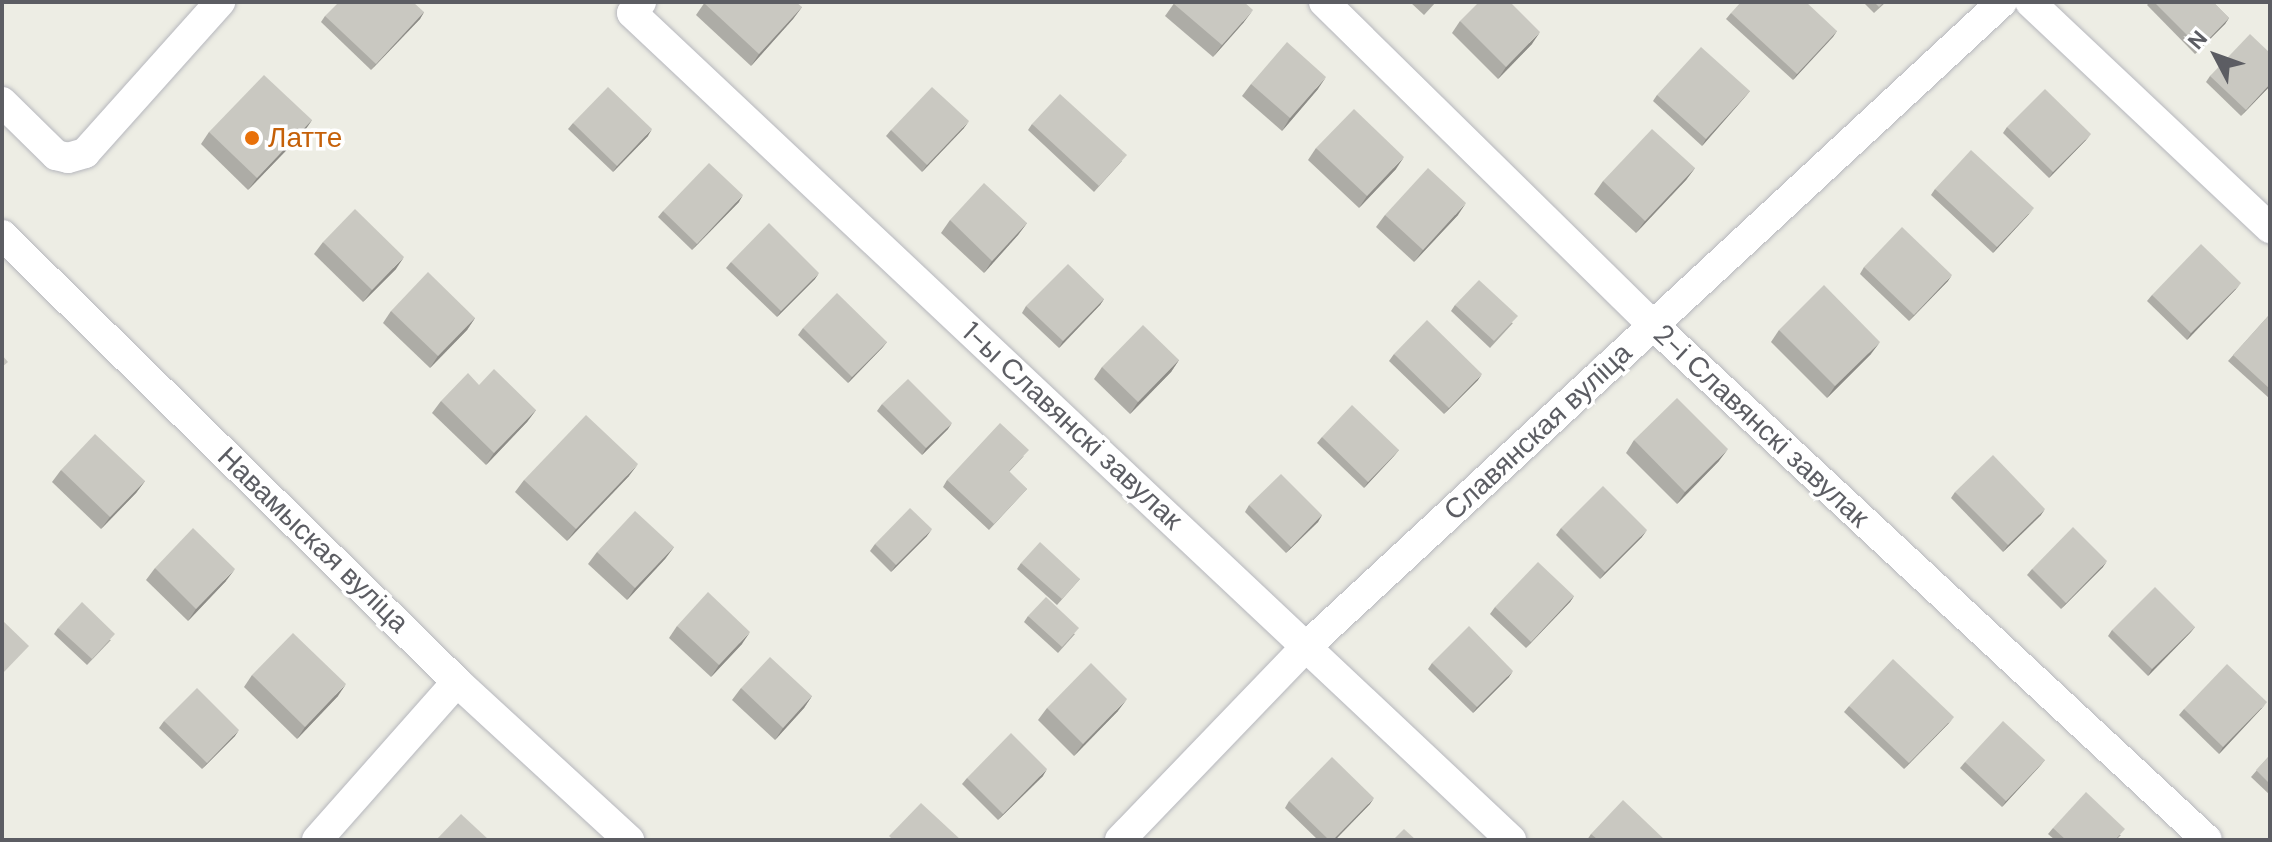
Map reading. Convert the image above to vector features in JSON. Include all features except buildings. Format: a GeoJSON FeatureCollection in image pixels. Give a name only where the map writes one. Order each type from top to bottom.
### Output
{"type":"FeatureCollection","features":[{"type":"Feature","properties":{"kind":"street"},"geometry":{"type":"LineString","coordinates":[[2,102],[56,155],[68,158],[85,153],[220,2]]}},
{"type":"Feature","properties":{"kind":"street","name":"2-і Славянскі завулак"},"geometry":{"type":"LineString","coordinates":[[1324,2],[1653,325],[2207,840]]}},
{"type":"Feature","properties":{"kind":"street","name":"Славянская вуліца"},"geometry":{"type":"LineString","coordinates":[[1120,840],[1307,646],[2002,2]]}},
{"type":"Feature","properties":{"kind":"street"},"geometry":{"type":"LineString","coordinates":[[2030,2],[2270,228]]}},
{"type":"Feature","properties":{"kind":"street","name":"1-ы Славянскі завулак"},"geometry":{"type":"LineString","coordinates":[[637,8],[1511,840]]}},
{"type":"Feature","properties":{"kind":"street","name":"Навамыская вуліца"},"geometry":{"type":"LineString","coordinates":[[2,235],[457,682],[629,840]]}},
{"type":"Feature","properties":{"kind":"street"},"geometry":{"type":"LineString","coordinates":[[317,840],[457,682]]}},
{"type":"Feature","properties":{"kind":"place","name":"Латте"},"geometry":{"type":"Point","coordinates":[252,138]}}]}
